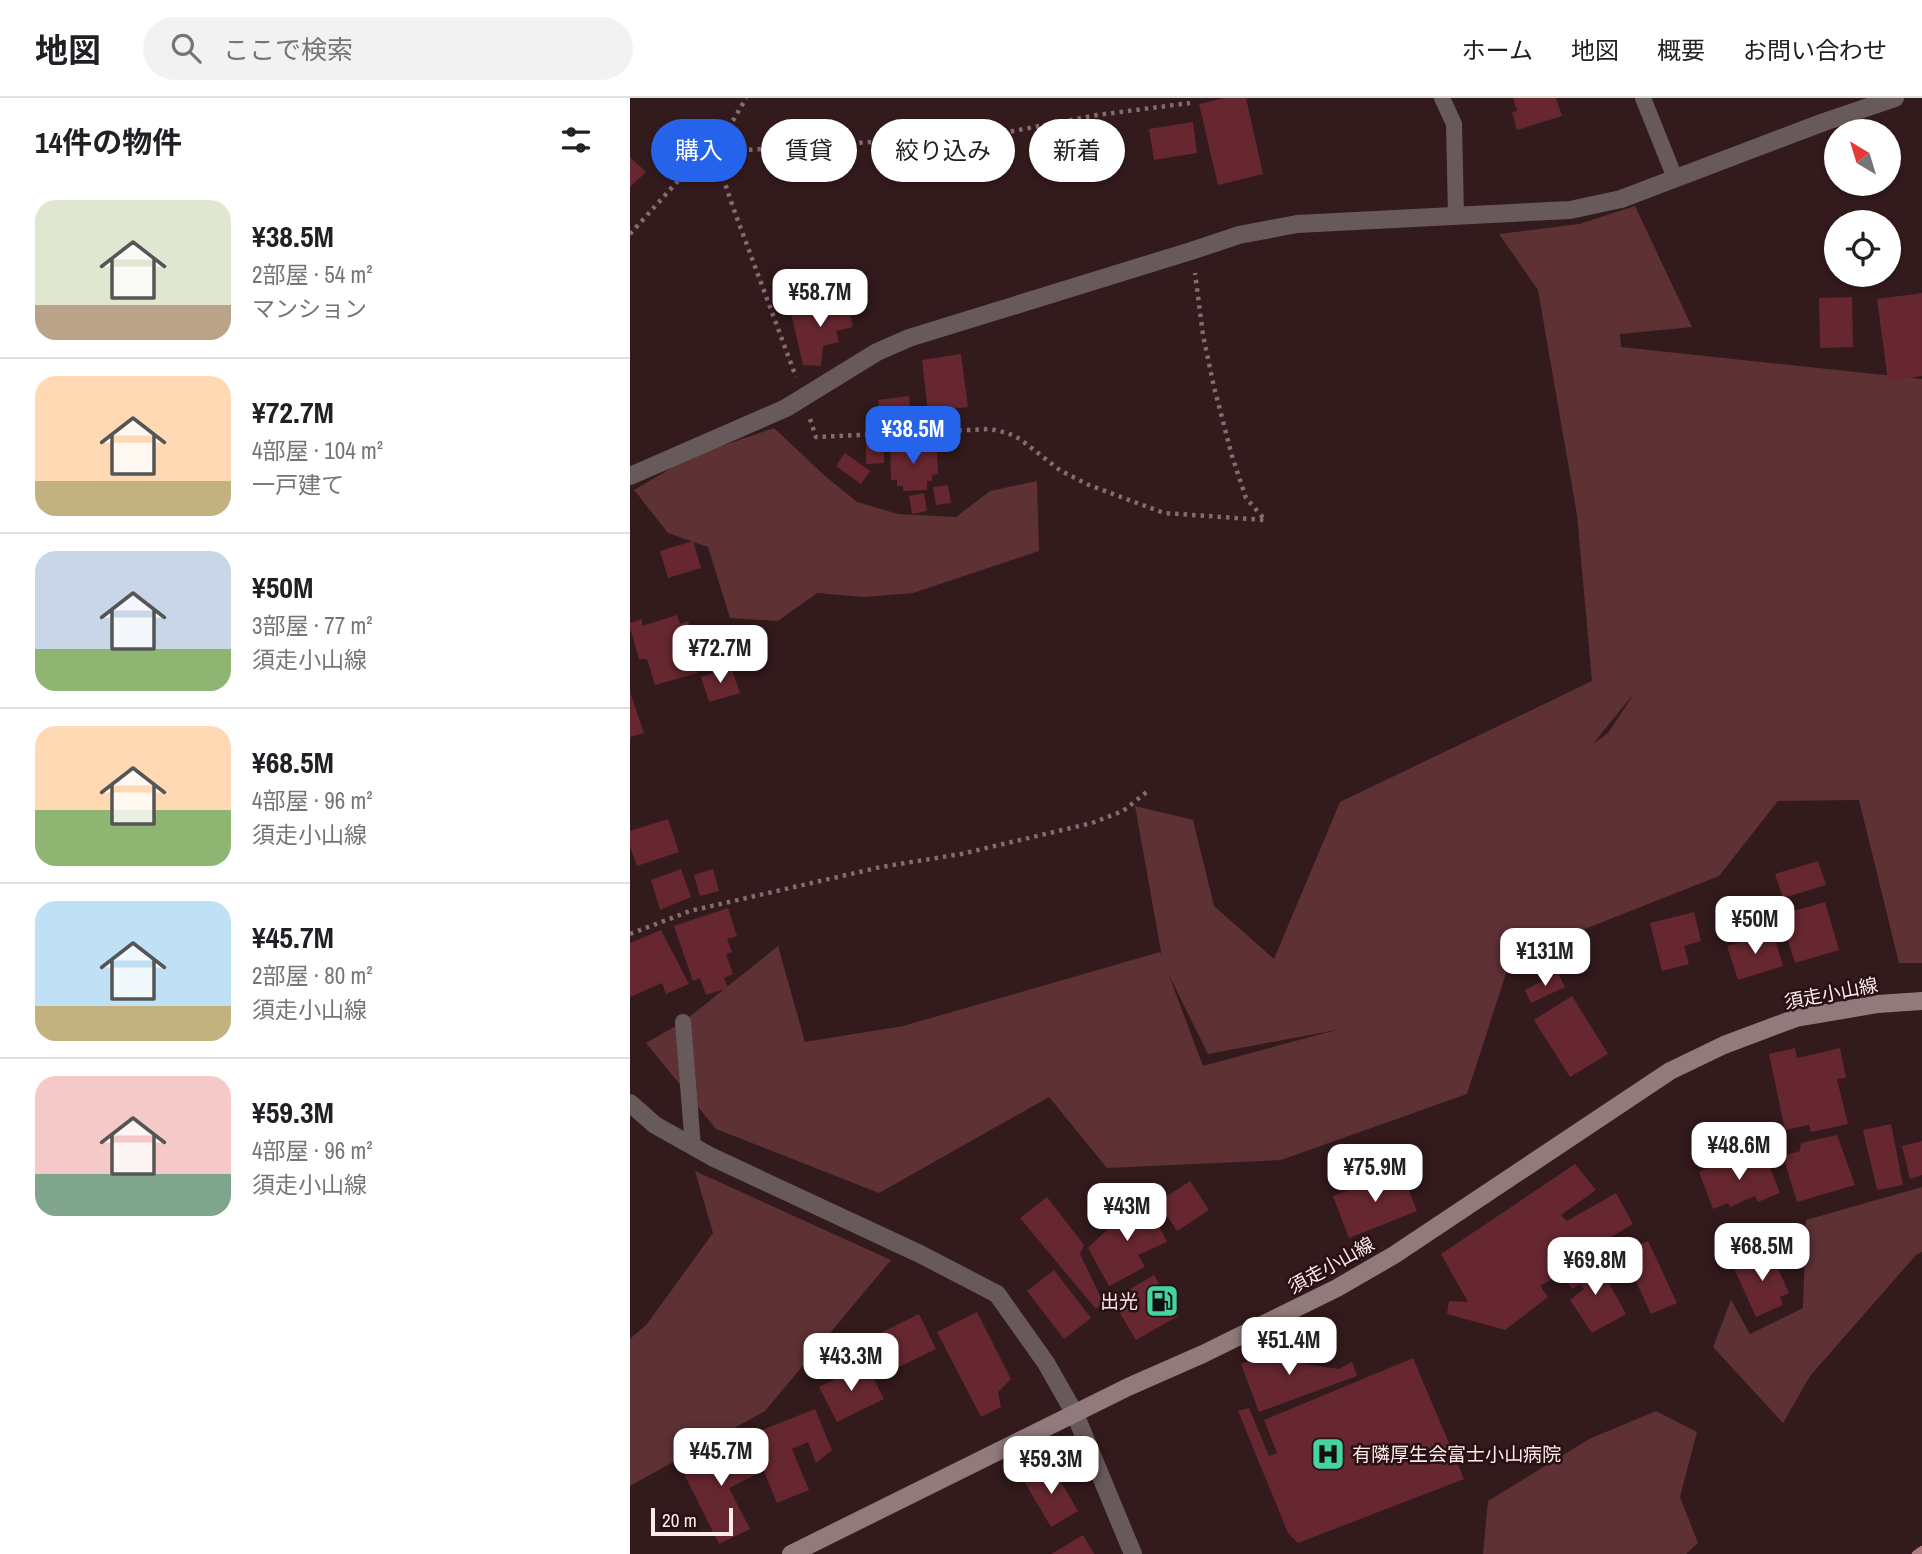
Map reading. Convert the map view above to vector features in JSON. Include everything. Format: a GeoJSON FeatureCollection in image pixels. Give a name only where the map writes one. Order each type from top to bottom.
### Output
{"type":"FeatureCollection","features":[{"type":"Feature","properties":{"kind":"main road","name":"須走小山線"},"geometry":{"type":"LineString","coordinates":[[791,1554],[1128,1387],[1203,1354],[1337,1288],[1394,1255],[1670,1071],[1724,1045],[1796,1018],[1878,1004],[1922,1001]]}},
{"type":"Feature","properties":{"kind":"street"},"geometry":{"type":"LineString","coordinates":[[630,476],[786,408],[877,352],[909,338],[1239,235],[1297,224],[1570,210],[1621,199],[1895,98]]}},
{"type":"Feature","properties":{"kind":"street"},"geometry":{"type":"LineString","coordinates":[[630,1103],[655,1125],[712,1157],[919,1254],[996,1294],[1046,1363],[1075,1414],[1133,1554]]}},
{"type":"Feature","properties":{"kind":"lane"},"geometry":{"type":"LineString","coordinates":[[1442,98],[1454,124],[1456,215]]}},
{"type":"Feature","properties":{"kind":"lane"},"geometry":{"type":"LineString","coordinates":[[1643,98],[1675,178]]}},
{"type":"Feature","properties":{"kind":"lane"},"geometry":{"type":"LineString","coordinates":[[683,1021],[693,1147]]}},
{"type":"Feature","properties":{"kind":"path"},"geometry":{"type":"LineString","coordinates":[[734,119],[746,98]]}},
{"type":"Feature","properties":{"kind":"path"},"geometry":{"type":"LineString","coordinates":[[747,150],[904,140],[945,144],[1097,115],[1190,103]]}},
{"type":"Feature","properties":{"kind":"path"},"geometry":{"type":"LineString","coordinates":[[630,234],[678,182]]}},
{"type":"Feature","properties":{"kind":"path"},"geometry":{"type":"LineString","coordinates":[[725,182],[816,437],[990,429],[1020,439],[1061,471],[1089,485],[1164,513],[1265,520],[1246,498],[1232,456],[1203,335],[1191,251]]}},
{"type":"Feature","properties":{"kind":"path"},"geometry":{"type":"LineString","coordinates":[[630,934],[690,911],[881,867],[961,854],[1092,823],[1124,811],[1148,791]]}},
{"type":"Feature","properties":{"kind":"shaded area"},"geometry":{"type":"Polygon","coordinates":[[[1635,206],[1692,327],[1620,334],[1621,347],[1922,379],[1922,963],[1899,963],[1859,800],[1778,801],[1719,876],[1511,958],[1467,1094],[1281,1160],[1107,1168],[1049,1097],[879,1193],[716,1129],[646,1043],[683,1022],[778,946],[805,1042],[903,1026],[1160,952],[1162,957],[1135,806],[1193,820],[1214,906],[1274,959],[1340,802],[1592,681],[1577,515],[1538,290],[1499,234],[1579,224],[1635,206]],[[1631,697],[1592,745],[1608,733],[1631,697]],[[1168,973],[1203,1066],[1336,1030],[1208,1054],[1168,973]]]}},
{"type":"Feature","properties":{"kind":"shaded area"},"geometry":{"type":"Polygon","coordinates":[[[774,428],[857,502],[898,514],[956,517],[990,491],[1037,481],[1039,551],[913,593],[864,597],[817,593],[778,621],[730,618],[708,547],[668,533],[634,490],[692,456],[774,428]]]}},
{"type":"Feature","properties":{"kind":"shaded area"},"geometry":{"type":"Polygon","coordinates":[[[695,1171],[891,1260],[765,1411],[630,1486],[630,1339],[647,1324],[713,1233],[695,1171]]]}},
{"type":"Feature","properties":{"kind":"shaded area"},"geometry":{"type":"Polygon","coordinates":[[[1922,1187],[1922,1252],[1916,1255],[1810,1376],[1783,1423],[1713,1347],[1731,1300],[1750,1334],[1803,1308],[1806,1220],[1922,1187]]]}},
{"type":"Feature","properties":{"kind":"shaded area"},"geometry":{"type":"Polygon","coordinates":[[[1656,1411],[1697,1432],[1680,1497],[1698,1543],[1686,1554],[1483,1554],[1488,1501],[1589,1439],[1656,1411]]]}},
{"type":"Feature","properties":{"kind":"building"},"geometry":{"type":"Polygon","coordinates":[[[1225,98],[1246,98],[1263,174],[1218,185],[1199,104],[1225,98]]]}},
{"type":"Feature","properties":{"kind":"building"},"geometry":{"type":"Polygon","coordinates":[[[1513,98],[1556,98],[1562,116],[1517,130],[1512,112],[1517,111],[1513,98]]]}},
{"type":"Feature","properties":{"kind":"building"},"geometry":{"type":"Polygon","coordinates":[[[1193,122],[1197,153],[1154,160],[1149,129],[1193,122]]]}},
{"type":"Feature","properties":{"kind":"building"},"geometry":{"type":"Polygon","coordinates":[[[630,157],[646,172],[630,187],[630,157]]]}},
{"type":"Feature","properties":{"kind":"building"},"geometry":{"type":"Polygon","coordinates":[[[1922,293],[1922,376],[1888,381],[1877,299],[1922,293]]]}},
{"type":"Feature","properties":{"kind":"building"},"geometry":{"type":"Polygon","coordinates":[[[1852,297],[1853,347],[1820,348],[1819,298],[1852,297]]]}},
{"type":"Feature","properties":{"kind":"building"},"geometry":{"type":"Polygon","coordinates":[[[847,300],[853,327],[836,331],[839,342],[823,346],[821,366],[803,365],[791,313],[847,300]]]}},
{"type":"Feature","properties":{"kind":"building"},"geometry":{"type":"Polygon","coordinates":[[[961,354],[968,407],[928,412],[922,360],[961,354]]]}},
{"type":"Feature","properties":{"kind":"building"},"geometry":{"type":"Polygon","coordinates":[[[909,396],[911,418],[881,422],[878,400],[909,396]]]}},
{"type":"Feature","properties":{"kind":"building"},"geometry":{"type":"Polygon","coordinates":[[[866,440],[884,440],[884,463],[866,464],[866,440]]]}},
{"type":"Feature","properties":{"kind":"building"},"geometry":{"type":"Polygon","coordinates":[[[933,444],[934,451],[937,451],[938,474],[932,475],[932,481],[927,481],[927,490],[903,491],[903,486],[897,486],[897,480],[891,480],[890,446],[933,444]]]}},
{"type":"Feature","properties":{"kind":"building"},"geometry":{"type":"Polygon","coordinates":[[[845,453],[870,471],[861,484],[836,466],[845,453]]]}},
{"type":"Feature","properties":{"kind":"building"},"geometry":{"type":"Polygon","coordinates":[[[948,485],[951,503],[936,505],[933,487],[948,485]]]}},
{"type":"Feature","properties":{"kind":"building"},"geometry":{"type":"Polygon","coordinates":[[[924,493],[927,511],[912,514],[909,496],[924,493]]]}},
{"type":"Feature","properties":{"kind":"building"},"geometry":{"type":"Polygon","coordinates":[[[693,541],[701,568],[668,578],[660,551],[693,541]]]}},
{"type":"Feature","properties":{"kind":"building"},"geometry":{"type":"Polygon","coordinates":[[[677,615],[680,624],[688,621],[695,642],[689,644],[698,673],[655,685],[647,659],[639,659],[630,623],[642,619],[642,626],[677,615]]]}},
{"type":"Feature","properties":{"kind":"building"},"geometry":{"type":"Polygon","coordinates":[[[731,667],[740,693],[709,702],[701,677],[731,667]]]}},
{"type":"Feature","properties":{"kind":"building"},"geometry":{"type":"Polygon","coordinates":[[[630,692],[644,733],[630,737],[630,692]]]}},
{"type":"Feature","properties":{"kind":"building"},"geometry":{"type":"Polygon","coordinates":[[[668,819],[679,852],[637,866],[630,846],[630,831],[668,819]]]}},
{"type":"Feature","properties":{"kind":"building"},"geometry":{"type":"Polygon","coordinates":[[[1818,861],[1826,885],[1783,898],[1775,874],[1818,861]]]}},
{"type":"Feature","properties":{"kind":"building"},"geometry":{"type":"Polygon","coordinates":[[[681,869],[691,897],[660,910],[651,880],[681,869]]]}},
{"type":"Feature","properties":{"kind":"building"},"geometry":{"type":"Polygon","coordinates":[[[713,869],[719,891],[700,896],[694,875],[713,869]]]}},
{"type":"Feature","properties":{"kind":"building"},"geometry":{"type":"Polygon","coordinates":[[[1825,902],[1839,950],[1795,963],[1780,915],[1825,902]]]}},
{"type":"Feature","properties":{"kind":"building"},"geometry":{"type":"Polygon","coordinates":[[[728,908],[737,936],[727,939],[732,952],[726,954],[733,974],[724,978],[728,988],[706,995],[700,978],[693,981],[674,926],[728,908]]]}},
{"type":"Feature","properties":{"kind":"building"},"geometry":{"type":"Polygon","coordinates":[[[1694,912],[1701,941],[1684,946],[1689,964],[1662,971],[1650,923],[1694,912]]]}},
{"type":"Feature","properties":{"kind":"building"},"geometry":{"type":"Polygon","coordinates":[[[661,930],[689,984],[666,994],[662,983],[630,997],[630,943],[661,930]]]}},
{"type":"Feature","properties":{"kind":"building"},"geometry":{"type":"Polygon","coordinates":[[[1773,932],[1783,966],[1738,980],[1727,946],[1773,932]]]}},
{"type":"Feature","properties":{"kind":"building"},"geometry":{"type":"Polygon","coordinates":[[[1563,936],[1572,956],[1547,967],[1538,947],[1563,936]]]}},
{"type":"Feature","properties":{"kind":"building"},"geometry":{"type":"Polygon","coordinates":[[[1528,942],[1537,963],[1512,974],[1503,953],[1528,942]]]}},
{"type":"Feature","properties":{"kind":"building"},"geometry":{"type":"Polygon","coordinates":[[[1558,973],[1565,987],[1531,1003],[1525,990],[1558,973]]]}},
{"type":"Feature","properties":{"kind":"building"},"geometry":{"type":"Polygon","coordinates":[[[1572,996],[1608,1054],[1570,1077],[1534,1020],[1572,996]]]}},
{"type":"Feature","properties":{"kind":"building"},"geometry":{"type":"Polygon","coordinates":[[[1795,1048],[1797,1058],[1840,1048],[1846,1078],[1837,1079],[1848,1124],[1811,1132],[1809,1125],[1785,1130],[1769,1054],[1795,1048]]]}},
{"type":"Feature","properties":{"kind":"building"},"geometry":{"type":"Polygon","coordinates":[[[1891,1124],[1903,1185],[1877,1190],[1863,1130],[1891,1124]]]}},
{"type":"Feature","properties":{"kind":"building"},"geometry":{"type":"Polygon","coordinates":[[[1837,1135],[1855,1185],[1797,1202],[1783,1156],[1800,1151],[1801,1143],[1837,1135]]]}},
{"type":"Feature","properties":{"kind":"building"},"geometry":{"type":"Polygon","coordinates":[[[1922,1141],[1922,1175],[1910,1179],[1902,1146],[1922,1141]]]}},
{"type":"Feature","properties":{"kind":"building"},"geometry":{"type":"Polygon","coordinates":[[[1765,1155],[1780,1193],[1758,1202],[1755,1196],[1730,1207],[1728,1203],[1713,1209],[1699,1172],[1736,1157],[1738,1163],[1765,1155]]]}},
{"type":"Feature","properties":{"kind":"building"},"geometry":{"type":"Polygon","coordinates":[[[1575,1164],[1596,1190],[1561,1215],[1567,1221],[1616,1193],[1633,1224],[1582,1254],[1584,1260],[1540,1286],[1548,1297],[1505,1330],[1447,1314],[1449,1301],[1468,1302],[1441,1254],[1575,1164]]]}},
{"type":"Feature","properties":{"kind":"building"},"geometry":{"type":"Polygon","coordinates":[[[1401,1169],[1417,1211],[1349,1238],[1333,1196],[1401,1169]]]}},
{"type":"Feature","properties":{"kind":"building"},"geometry":{"type":"Polygon","coordinates":[[[1190,1181],[1209,1210],[1177,1231],[1158,1202],[1190,1181]]]}},
{"type":"Feature","properties":{"kind":"building"},"geometry":{"type":"Polygon","coordinates":[[[1143,1195],[1167,1242],[1138,1255],[1145,1267],[1109,1286],[1088,1248],[1143,1195]]]}},
{"type":"Feature","properties":{"kind":"building"},"geometry":{"type":"Polygon","coordinates":[[[1047,1197],[1084,1245],[1080,1254],[1103,1302],[1096,1309],[1020,1218],[1047,1197]]]}},
{"type":"Feature","properties":{"kind":"building"},"geometry":{"type":"Polygon","coordinates":[[[1648,1241],[1677,1303],[1651,1314],[1623,1253],[1648,1241]]]}},
{"type":"Feature","properties":{"kind":"building"},"geometry":{"type":"Polygon","coordinates":[[[1764,1251],[1769,1262],[1774,1260],[1789,1293],[1780,1297],[1783,1305],[1756,1317],[1733,1266],[1764,1251]]]}},
{"type":"Feature","properties":{"kind":"building"},"geometry":{"type":"Polygon","coordinates":[[[1596,1260],[1626,1314],[1592,1333],[1570,1300],[1584,1289],[1580,1284],[1572,1289],[1565,1278],[1596,1260]]]}},
{"type":"Feature","properties":{"kind":"building"},"geometry":{"type":"Polygon","coordinates":[[[1054,1270],[1091,1318],[1064,1339],[1027,1291],[1054,1270]]]}},
{"type":"Feature","properties":{"kind":"building"},"geometry":{"type":"Polygon","coordinates":[[[1154,1275],[1178,1316],[1136,1340],[1112,1300],[1154,1275]]]}},
{"type":"Feature","properties":{"kind":"building"},"geometry":{"type":"Polygon","coordinates":[[[977,1312],[1011,1379],[998,1392],[1001,1407],[981,1417],[937,1332],[977,1312]]]}},
{"type":"Feature","properties":{"kind":"building"},"geometry":{"type":"Polygon","coordinates":[[[919,1314],[936,1349],[889,1372],[872,1337],[919,1314]]]}},
{"type":"Feature","properties":{"kind":"building"},"geometry":{"type":"Polygon","coordinates":[[[1296,1342],[1306,1364],[1339,1369],[1352,1362],[1357,1376],[1259,1412],[1241,1364],[1296,1342]]]}},
{"type":"Feature","properties":{"kind":"building"},"geometry":{"type":"Polygon","coordinates":[[[1413,1358],[1464,1479],[1298,1543],[1288,1533],[1238,1411],[1249,1408],[1269,1456],[1277,1453],[1264,1420],[1413,1358]]]}},
{"type":"Feature","properties":{"kind":"building"},"geometry":{"type":"Polygon","coordinates":[[[866,1364],[884,1399],[837,1422],[819,1387],[866,1364]]]}},
{"type":"Feature","properties":{"kind":"building"},"geometry":{"type":"Polygon","coordinates":[[[815,1409],[832,1450],[816,1463],[808,1442],[792,1449],[809,1490],[777,1503],[749,1435],[815,1409]]]}},
{"type":"Feature","properties":{"kind":"building"},"geometry":{"type":"Polygon","coordinates":[[[740,1439],[757,1474],[729,1488],[750,1529],[719,1544],[681,1468],[740,1439]]]}},
{"type":"Feature","properties":{"kind":"building"},"geometry":{"type":"Polygon","coordinates":[[[1051,1465],[1078,1511],[1051,1527],[1024,1481],[1051,1465]]]}},
{"type":"Feature","properties":{"kind":"building"},"geometry":{"type":"Polygon","coordinates":[[[1083,1535],[1094,1554],[1051,1554],[1083,1535]]]}},
{"type":"Feature","properties":{"kind":"waterway"},"geometry":{"type":"LineString","coordinates":[[1916,1554],[1922,1550]]}},
{"type":"Feature","properties":{"kind":"place","name":"出光"},"geometry":{"type":"Point","coordinates":[1162,1301]}},
{"type":"Feature","properties":{"kind":"place","name":"有隣厚生会富士小山病院"},"geometry":{"type":"Point","coordinates":[1328,1454]}}]}
